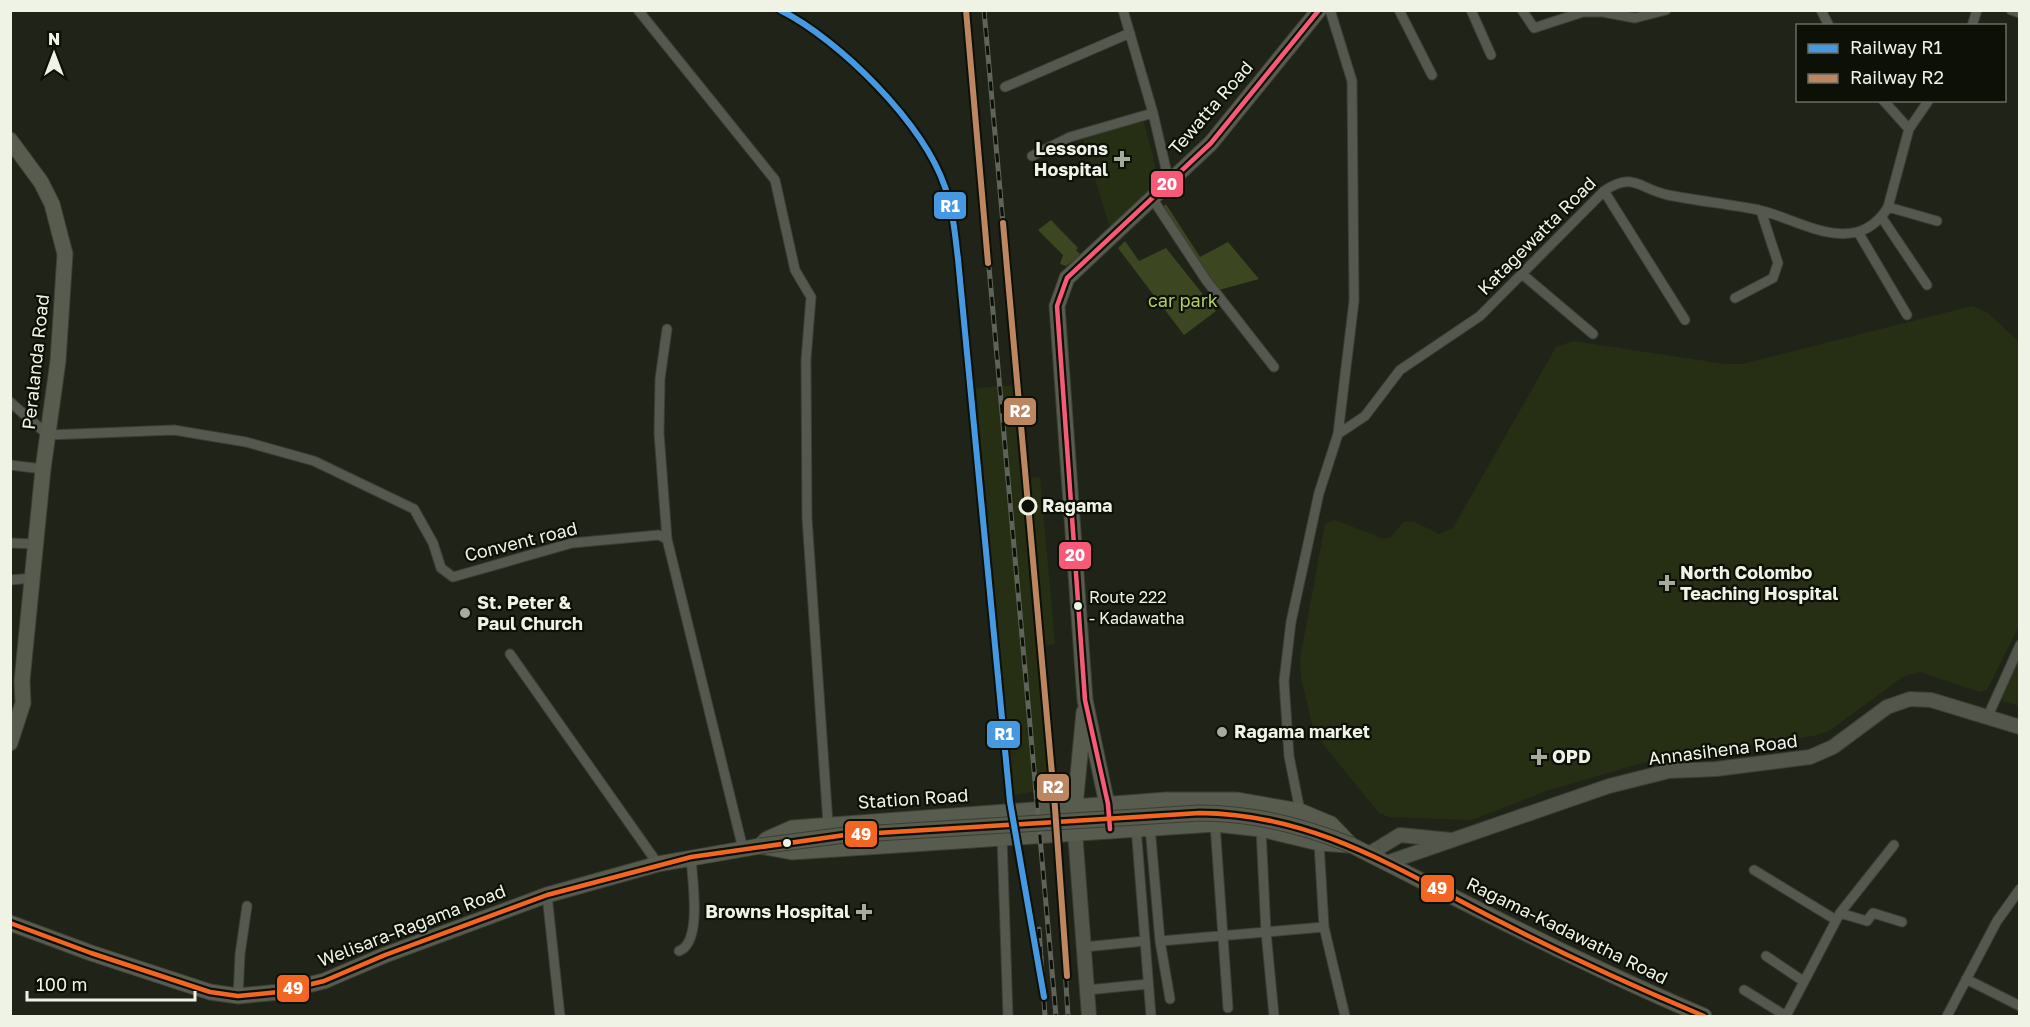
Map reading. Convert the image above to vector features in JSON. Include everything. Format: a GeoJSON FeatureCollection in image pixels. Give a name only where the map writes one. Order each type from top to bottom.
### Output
{"type":"FeatureCollection","features":[{"type":"Feature","properties":{"kind":"main road","name":"Tewatta Road"},"geometry":{"type":"LineString","coordinates":[[1110,829],[1108,804],[1085,700],[1057,306],[1067,278],[1211,143],[1319,10]]}},
{"type":"Feature","properties":{"kind":"main road","name":"Peralanda Road"},"geometry":{"type":"LineString","coordinates":[[10,140],[41,182],[52,204],[65,254],[58,361],[43,469],[33,578],[16,680],[23,703],[10,743]]}},
{"type":"Feature","properties":{"kind":"main road","name":"Tewatta Road"},"geometry":{"type":"LineString","coordinates":[[1075,832],[1073,807],[1085,700]]}},
{"type":"Feature","properties":{"kind":"main road","name":"Station Road"},"geometry":{"type":"LineString","coordinates":[[760,846],[767,839],[792,828],[1166,800],[1237,801],[1300,811],[1331,824],[1351,845]]}},
{"type":"Feature","properties":{"kind":"main road","name":"Welisara-Ragama Road"},"geometry":{"type":"LineString","coordinates":[[10,922],[91,953],[199,989],[238,996],[279,992],[324,981],[384,955],[548,895],[658,864],[760,846],[861,834],[1200,813],[1250,816],[1282,821],[1351,845]]}},
{"type":"Feature","properties":{"kind":"main road"},"geometry":{"type":"LineString","coordinates":[[760,846],[792,852],[1110,829],[1215,824],[1261,829],[1319,843],[1351,845]]}},
{"type":"Feature","properties":{"kind":"main road","name":"Ragama-Kadawatha Road"},"geometry":{"type":"LineString","coordinates":[[1351,845],[1610,977],[1704,1017]]}},
{"type":"Feature","properties":{"kind":"street"},"geometry":{"type":"LineString","coordinates":[[638,10],[775,180],[795,270],[812,297],[806,360],[807,518],[828,824]]}},
{"type":"Feature","properties":{"kind":"street"},"geometry":{"type":"LineString","coordinates":[[1123,10],[1153,113],[1169,182]]}},
{"type":"Feature","properties":{"kind":"street"},"geometry":{"type":"LineString","coordinates":[[1300,811],[1289,756],[1284,681],[1293,612],[1319,493],[1338,434],[1354,301],[1352,81],[1330,10]]}},
{"type":"Feature","properties":{"kind":"street"},"geometry":{"type":"LineString","coordinates":[[1399,10],[1432,75]]}},
{"type":"Feature","properties":{"kind":"street"},"geometry":{"type":"LineString","coordinates":[[1470,10],[1491,55]]}},
{"type":"Feature","properties":{"kind":"street"},"geometry":{"type":"LineString","coordinates":[[1522,10],[1534,28],[1583,12],[1604,12],[1635,18],[1666,10]]}},
{"type":"Feature","properties":{"kind":"street"},"geometry":{"type":"LineString","coordinates":[[1821,10],[1827,24]]}},
{"type":"Feature","properties":{"kind":"street"},"geometry":{"type":"LineString","coordinates":[[2011,10],[2019,13]]}},
{"type":"Feature","properties":{"kind":"street"},"geometry":{"type":"LineString","coordinates":[[1005,87],[1130,33]]}},
{"type":"Feature","properties":{"kind":"street"},"geometry":{"type":"LineString","coordinates":[[1885,102],[1909,129]]}},
{"type":"Feature","properties":{"kind":"street"},"geometry":{"type":"LineString","coordinates":[[1907,315],[1858,232],[1882,218],[1888,207],[1909,129],[1928,102]]}},
{"type":"Feature","properties":{"kind":"street"},"geometry":{"type":"LineString","coordinates":[[1032,156],[1070,137],[1153,113]]}},
{"type":"Feature","properties":{"kind":"street","name":"Katagewatta Road"},"geometry":{"type":"LineString","coordinates":[[1338,434],[1365,416],[1400,370],[1480,316],[1604,191],[1618,181],[1635,182],[1664,194],[1761,211],[1835,233],[1858,232]]}},
{"type":"Feature","properties":{"kind":"street"},"geometry":{"type":"LineString","coordinates":[[1604,191],[1685,320]]}},
{"type":"Feature","properties":{"kind":"street"},"geometry":{"type":"LineString","coordinates":[[1152,198],[1206,280],[1274,367]]}},
{"type":"Feature","properties":{"kind":"street"},"geometry":{"type":"LineString","coordinates":[[1888,207],[1937,221]]}},
{"type":"Feature","properties":{"kind":"street"},"geometry":{"type":"LineString","coordinates":[[1735,298],[1773,278],[1778,263],[1761,211]]}},
{"type":"Feature","properties":{"kind":"street"},"geometry":{"type":"LineString","coordinates":[[1882,218],[1927,285]]}},
{"type":"Feature","properties":{"kind":"street"},"geometry":{"type":"LineString","coordinates":[[1522,273],[1593,334]]}},
{"type":"Feature","properties":{"kind":"street"},"geometry":{"type":"LineString","coordinates":[[668,329],[660,379],[659,434],[668,539],[743,849]]}},
{"type":"Feature","properties":{"kind":"street"},"geometry":{"type":"LineString","coordinates":[[10,402],[48,435]]}},
{"type":"Feature","properties":{"kind":"street","name":"Convent road"},"geometry":{"type":"LineString","coordinates":[[48,435],[174,430],[246,442],[314,461],[414,509],[434,543],[441,568],[453,577],[572,543],[660,535],[668,539]]}},
{"type":"Feature","properties":{"kind":"street"},"geometry":{"type":"LineString","coordinates":[[10,465],[43,469]]}},
{"type":"Feature","properties":{"kind":"street"},"geometry":{"type":"LineString","coordinates":[[10,543],[35,543]]}},
{"type":"Feature","properties":{"kind":"street"},"geometry":{"type":"LineString","coordinates":[[10,580],[33,578]]}},
{"type":"Feature","properties":{"kind":"street"},"geometry":{"type":"LineString","coordinates":[[1987,718],[2019,645]]}},
{"type":"Feature","properties":{"kind":"street"},"geometry":{"type":"LineString","coordinates":[[510,654],[658,864]]}},
{"type":"Feature","properties":{"kind":"street","name":"Annasihena Road"},"geometry":{"type":"LineString","coordinates":[[1386,863],[1609,786],[1669,771],[1716,769],[1810,757],[1833,747],[1887,707],[1910,699],[1931,700],[2019,727]]}},
{"type":"Feature","properties":{"kind":"street"},"geometry":{"type":"LineString","coordinates":[[1215,824],[1228,1008]]}},
{"type":"Feature","properties":{"kind":"street"},"geometry":{"type":"LineString","coordinates":[[1143,827],[1145,941],[1151,1017]]}},
{"type":"Feature","properties":{"kind":"street"},"geometry":{"type":"LineString","coordinates":[[1143,827],[1170,999]]}},
{"type":"Feature","properties":{"kind":"street"},"geometry":{"type":"LineString","coordinates":[[1261,829],[1266,932],[1274,1017]]}},
{"type":"Feature","properties":{"kind":"street"},"geometry":{"type":"LineString","coordinates":[[1075,832],[1089,1017]]}},
{"type":"Feature","properties":{"kind":"street","name":"Annasihena Road"},"geometry":{"type":"LineString","coordinates":[[1369,854],[1400,835],[1456,840]]}},
{"type":"Feature","properties":{"kind":"street"},"geometry":{"type":"LineString","coordinates":[[1002,837],[1008,1017]]}},
{"type":"Feature","properties":{"kind":"street"},"geometry":{"type":"LineString","coordinates":[[1319,843],[1324,927],[1345,1017]]}},
{"type":"Feature","properties":{"kind":"street"},"geometry":{"type":"LineString","coordinates":[[1744,990],[1786,1017],[1838,916],[1894,845]]}},
{"type":"Feature","properties":{"kind":"street"},"geometry":{"type":"LineString","coordinates":[[679,951],[686,948],[694,935],[691,857]]}},
{"type":"Feature","properties":{"kind":"street"},"geometry":{"type":"LineString","coordinates":[[1754,870],[1838,916],[1867,921],[1873,913],[1902,922]]}},
{"type":"Feature","properties":{"kind":"street"},"geometry":{"type":"LineString","coordinates":[[1947,1017],[1997,921],[2019,889]]}},
{"type":"Feature","properties":{"kind":"street"},"geometry":{"type":"LineString","coordinates":[[548,895],[560,1017]]}},
{"type":"Feature","properties":{"kind":"street"},"geometry":{"type":"LineString","coordinates":[[238,996],[240,954],[247,906]]}},
{"type":"Feature","properties":{"kind":"street"},"geometry":{"type":"LineString","coordinates":[[1160,941],[1324,927]]}},
{"type":"Feature","properties":{"kind":"street"},"geometry":{"type":"LineString","coordinates":[[1084,947],[1145,941]]}},
{"type":"Feature","properties":{"kind":"street"},"geometry":{"type":"LineString","coordinates":[[1766,956],[1803,981]]}},
{"type":"Feature","properties":{"kind":"street"},"geometry":{"type":"LineString","coordinates":[[1966,979],[2019,1006]]}},
{"type":"Feature","properties":{"kind":"street"},"geometry":{"type":"LineString","coordinates":[[1087,990],[1148,984]]}},
{"type":"Feature","properties":{"kind":"shaded area","name":"Lessons Hospital"},"geometry":{"type":"Polygon","coordinates":[[[1143,118],[1160,183],[1113,228],[1108,222],[1082,135],[1143,118]]]}},
{"type":"Feature","properties":{"kind":"shaded area","name":"North Colombo Teaching Hospital"},"geometry":{"type":"Polygon","coordinates":[[[1972,306],[1988,313],[2020,343],[2019,626],[1987,690],[1980,692],[1920,672],[1904,676],[1829,731],[1813,736],[1663,757],[1549,790],[1472,820],[1389,817],[1379,813],[1314,733],[1301,677],[1300,659],[1325,524],[1335,520],[1384,539],[1392,536],[1403,522],[1413,521],[1439,534],[1453,528],[1556,347],[1573,341],[1725,364],[1742,364],[1972,306]]]}},
{"type":"Feature","properties":{"kind":"shaded area","name":"Ragama"},"geometry":{"type":"Polygon","coordinates":[[[1013,385],[1021,479],[1040,477],[1055,644],[1046,646],[1056,788],[1013,795],[976,388],[1013,385]]]}},
{"type":"Feature","properties":{"kind":"shaded area"},"geometry":{"type":"Polygon","coordinates":[[[2019,654],[2019,706],[2002,701],[2000,693],[2019,654]]]}},
{"type":"Feature","properties":{"kind":"green space","name":"car park"},"geometry":{"type":"Polygon","coordinates":[[[1166,204],[1200,257],[1228,242],[1259,279],[1215,291],[1162,208],[1166,204]]]}},
{"type":"Feature","properties":{"kind":"green space"},"geometry":{"type":"Polygon","coordinates":[[[1051,220],[1078,248],[1076,250],[1081,255],[1066,266],[1060,264],[1063,255],[1038,230],[1051,220]]]}},
{"type":"Feature","properties":{"kind":"green space","name":"car park"},"geometry":{"type":"Polygon","coordinates":[[[1125,241],[1139,261],[1166,248],[1216,311],[1184,335],[1118,248],[1125,241]]]}},
{"type":"Feature","properties":{"kind":"railway"},"geometry":{"type":"LineString","coordinates":[[966,10],[1056,1016]]}},
{"type":"Feature","properties":{"kind":"railway"},"geometry":{"type":"LineString","coordinates":[[984,10],[1055,808],[1068,1016]]}},
{"type":"Feature","properties":{"kind":"railway"},"geometry":{"type":"LineString","coordinates":[[1039,929],[1045,1016]]}},
{"type":"Feature","properties":{"kind":"rail line","name":"R1"},"geometry":{"type":"LineString","coordinates":[[780,10],[828,41],[877,86],[918,137],[934,162],[948,196],[958,259],[1010,802],[1044,997]]}},
{"type":"Feature","properties":{"kind":"rail line","name":"R2"},"geometry":{"type":"LineString","coordinates":[[966,10],[988,263]]}},
{"type":"Feature","properties":{"kind":"rail line","name":"R2"},"geometry":{"type":"LineString","coordinates":[[1003,223],[1055,808],[1067,976]]}},
{"type":"Feature","properties":{"kind":"transit line","name":"20"},"geometry":{"type":"LineString","coordinates":[[1110,829],[1108,804],[1085,700],[1057,306],[1067,278],[1211,143],[1319,10]]}},
{"type":"Feature","properties":{"kind":"transit line","name":"49"},"geometry":{"type":"LineString","coordinates":[[10,923],[91,953],[210,992],[238,996],[279,992],[324,981],[385,955],[547,895],[691,857],[845,835],[1200,813],[1242,816],[1282,823],[1320,834],[1392,865],[1551,947],[1704,1016]]}},
{"type":"Feature","properties":{"kind":"place","name":"Lessons Hospital"},"geometry":{"type":"Point","coordinates":[1122,159]}},
{"type":"Feature","properties":{"kind":"place","name":"Ragama"},"geometry":{"type":"Point","coordinates":[1028,506]}},
{"type":"Feature","properties":{"kind":"place","name":"North Colombo Teaching Hospital"},"geometry":{"type":"Point","coordinates":[1667,583]}},
{"type":"Feature","properties":{"kind":"place","name":"Route 222 - Kadawatha"},"geometry":{"type":"Point","coordinates":[1078,606]}},
{"type":"Feature","properties":{"kind":"place","name":"St. Peter & Paul Church"},"geometry":{"type":"Point","coordinates":[465,613]}},
{"type":"Feature","properties":{"kind":"place","name":"Ragama market"},"geometry":{"type":"Point","coordinates":[1222,732]}},
{"type":"Feature","properties":{"kind":"place","name":"OPD"},"geometry":{"type":"Point","coordinates":[1539,757]}},
{"type":"Feature","properties":{"kind":"place","name":"Browns Hospital"},"geometry":{"type":"Point","coordinates":[864,912]}}]}
